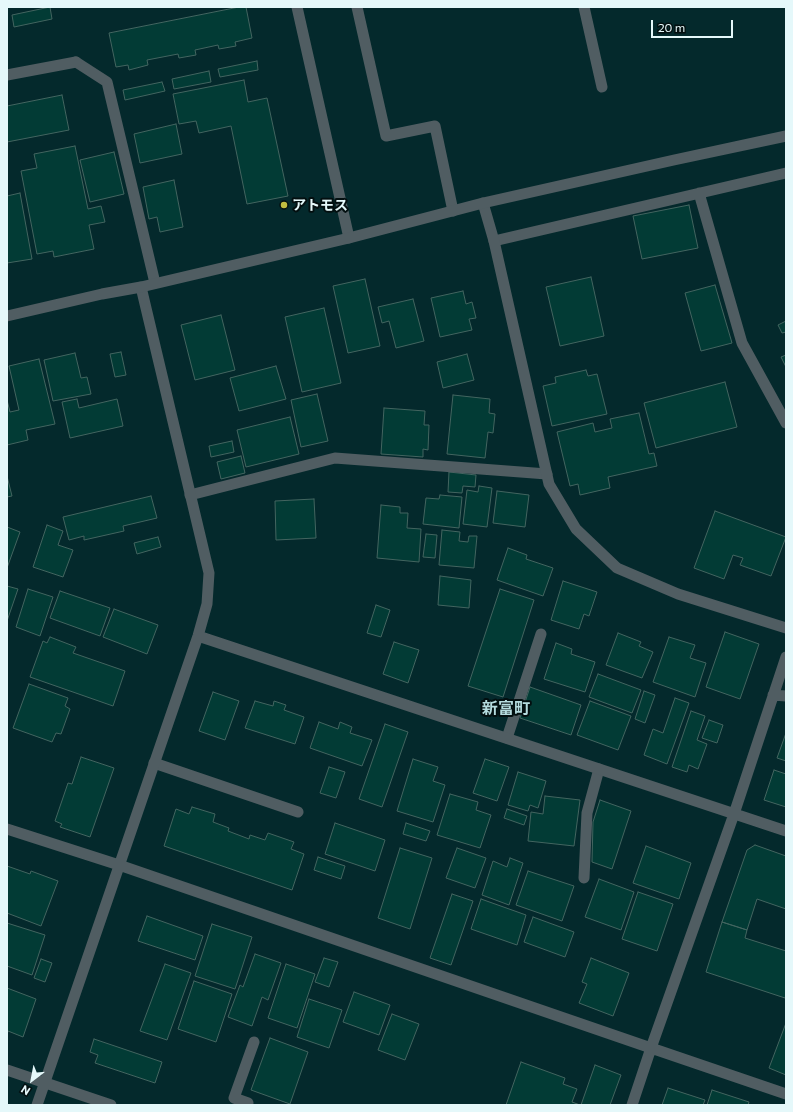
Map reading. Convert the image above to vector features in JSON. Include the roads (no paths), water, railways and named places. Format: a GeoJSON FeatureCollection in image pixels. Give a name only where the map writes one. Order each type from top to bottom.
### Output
{"type":"FeatureCollection","features":[{"type":"Feature","properties":{"kind":"street"},"geometry":{"type":"LineString","coordinates":[[297,7],[349,238]]}},
{"type":"Feature","properties":{"kind":"street"},"geometry":{"type":"LineString","coordinates":[[357,7],[386,136],[435,126],[453,211]]}},
{"type":"Feature","properties":{"kind":"street"},"geometry":{"type":"LineString","coordinates":[[584,7],[602,87]]}},
{"type":"Feature","properties":{"kind":"street"},"geometry":{"type":"LineString","coordinates":[[7,75],[76,62],[107,82],[156,283]]}},
{"type":"Feature","properties":{"kind":"street"},"geometry":{"type":"LineString","coordinates":[[7,316],[102,294],[141,287],[349,238],[483,204],[786,136]]}},
{"type":"Feature","properties":{"kind":"street"},"geometry":{"type":"LineString","coordinates":[[494,241],[786,173]]}},
{"type":"Feature","properties":{"kind":"street"},"geometry":{"type":"LineString","coordinates":[[699,193],[742,343],[786,423]]}},
{"type":"Feature","properties":{"kind":"street"},"geometry":{"type":"LineString","coordinates":[[483,204],[494,241],[546,474],[549,484],[576,529],[617,568],[678,594],[786,628]]}},
{"type":"Feature","properties":{"kind":"street"},"geometry":{"type":"LineString","coordinates":[[37,1105],[198,636],[207,604],[209,573],[141,287]]}},
{"type":"Feature","properties":{"kind":"street"},"geometry":{"type":"LineString","coordinates":[[190,495],[335,458],[546,474]]}},
{"type":"Feature","properties":{"kind":"street"},"geometry":{"type":"LineString","coordinates":[[507,738],[541,634]]}},
{"type":"Feature","properties":{"kind":"street"},"geometry":{"type":"LineString","coordinates":[[198,636],[786,831]]}},
{"type":"Feature","properties":{"kind":"street"},"geometry":{"type":"LineString","coordinates":[[632,1105],[734,814],[786,657]]}},
{"type":"Feature","properties":{"kind":"street"},"geometry":{"type":"LineString","coordinates":[[773,695],[786,696]]}},
{"type":"Feature","properties":{"kind":"street"},"geometry":{"type":"LineString","coordinates":[[154,763],[298,812]]}},
{"type":"Feature","properties":{"kind":"street"},"geometry":{"type":"LineString","coordinates":[[584,878],[587,813],[599,769]]}},
{"type":"Feature","properties":{"kind":"street"},"geometry":{"type":"LineString","coordinates":[[7,829],[119,865],[786,1094]]}},
{"type":"Feature","properties":{"kind":"street"},"geometry":{"type":"LineString","coordinates":[[247,1105],[248,1103],[234,1098],[254,1042]]}},
{"type":"Feature","properties":{"kind":"street"},"geometry":{"type":"LineString","coordinates":[[7,1070],[111,1105]]}},
{"type":"Feature","properties":{"kind":"place","name":"アトモス"},"geometry":{"type":"Point","coordinates":[284,205]}},
{"type":"Feature","properties":{"kind":"district","name":"新富町"},"geometry":{"type":"Point","coordinates":[506,709]}}]}
